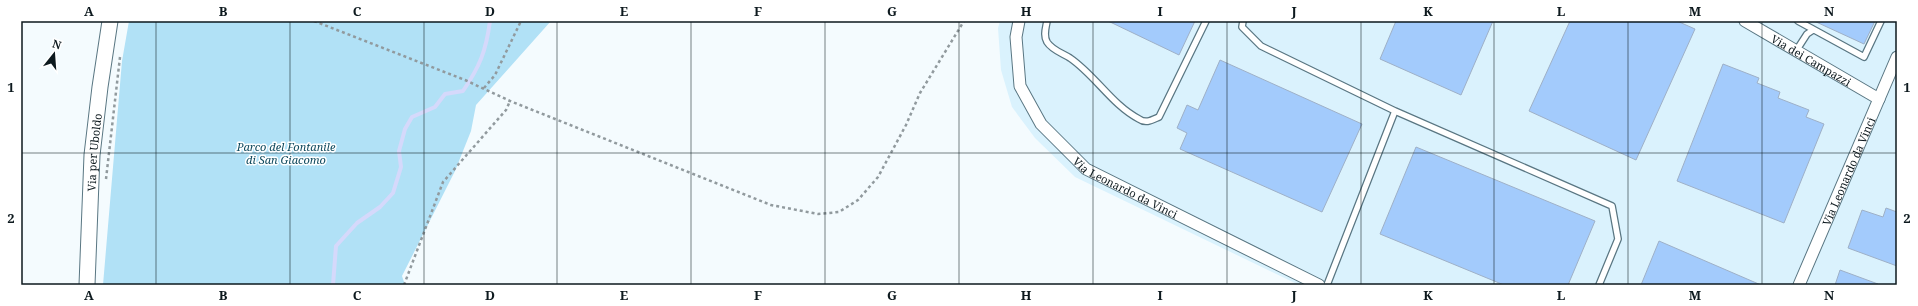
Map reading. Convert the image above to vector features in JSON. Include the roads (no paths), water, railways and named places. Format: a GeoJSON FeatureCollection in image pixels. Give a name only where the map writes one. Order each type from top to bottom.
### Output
{"type":"FeatureCollection","features":[{"type":"Feature","properties":{"kind":"street","name":"Via per Uboldo"},"geometry":{"type":"LineString","coordinates":[[87,285],[92,155],[110,21]]}},
{"type":"Feature","properties":{"kind":"street","name":"Via Leonardo da Vinci"},"geometry":{"type":"LineString","coordinates":[[1019,21],[1016,37],[1020,86],[1041,124],[1086,169],[1319,285]]}},
{"type":"Feature","properties":{"kind":"street","name":"Via dei Campazzi"},"geometry":{"type":"LineString","coordinates":[[1745,21],[1879,99]]}},
{"type":"Feature","properties":{"kind":"street","name":"Via Leonardo da Vinci"},"geometry":{"type":"LineString","coordinates":[[1799,285],[1897,57]]}},
{"type":"Feature","properties":{"kind":"lane"},"geometry":{"type":"LineString","coordinates":[[1048,21],[1045,31],[1047,41],[1053,48],[1071,58],[1139,120],[1150,122],[1159,117],[1206,21]]}},
{"type":"Feature","properties":{"kind":"lane"},"geometry":{"type":"LineString","coordinates":[[1243,21],[1242,27],[1261,46],[1395,111],[1612,206],[1618,239],[1599,285]]}},
{"type":"Feature","properties":{"kind":"lane"},"geometry":{"type":"LineString","coordinates":[[1798,21],[1864,57],[1881,21]]}},
{"type":"Feature","properties":{"kind":"lane"},"geometry":{"type":"LineString","coordinates":[[1796,51],[1807,34],[1813,30]]}},
{"type":"Feature","properties":{"kind":"lane"},"geometry":{"type":"LineString","coordinates":[[1327,285],[1395,111]]}},
{"type":"Feature","properties":{"kind":"waterway"},"geometry":{"type":"LineString","coordinates":[[333,285],[336,246],[357,223],[380,207],[393,193],[401,167],[399,151],[405,129],[412,117],[435,107],[445,94],[463,91],[478,66],[484,50],[490,21]]}},
{"type":"Feature","properties":{"kind":"park label","name":"Parco del Fontanile di San Giacomo"},"geometry":{"type":"Point","coordinates":[286,152]}}]}
